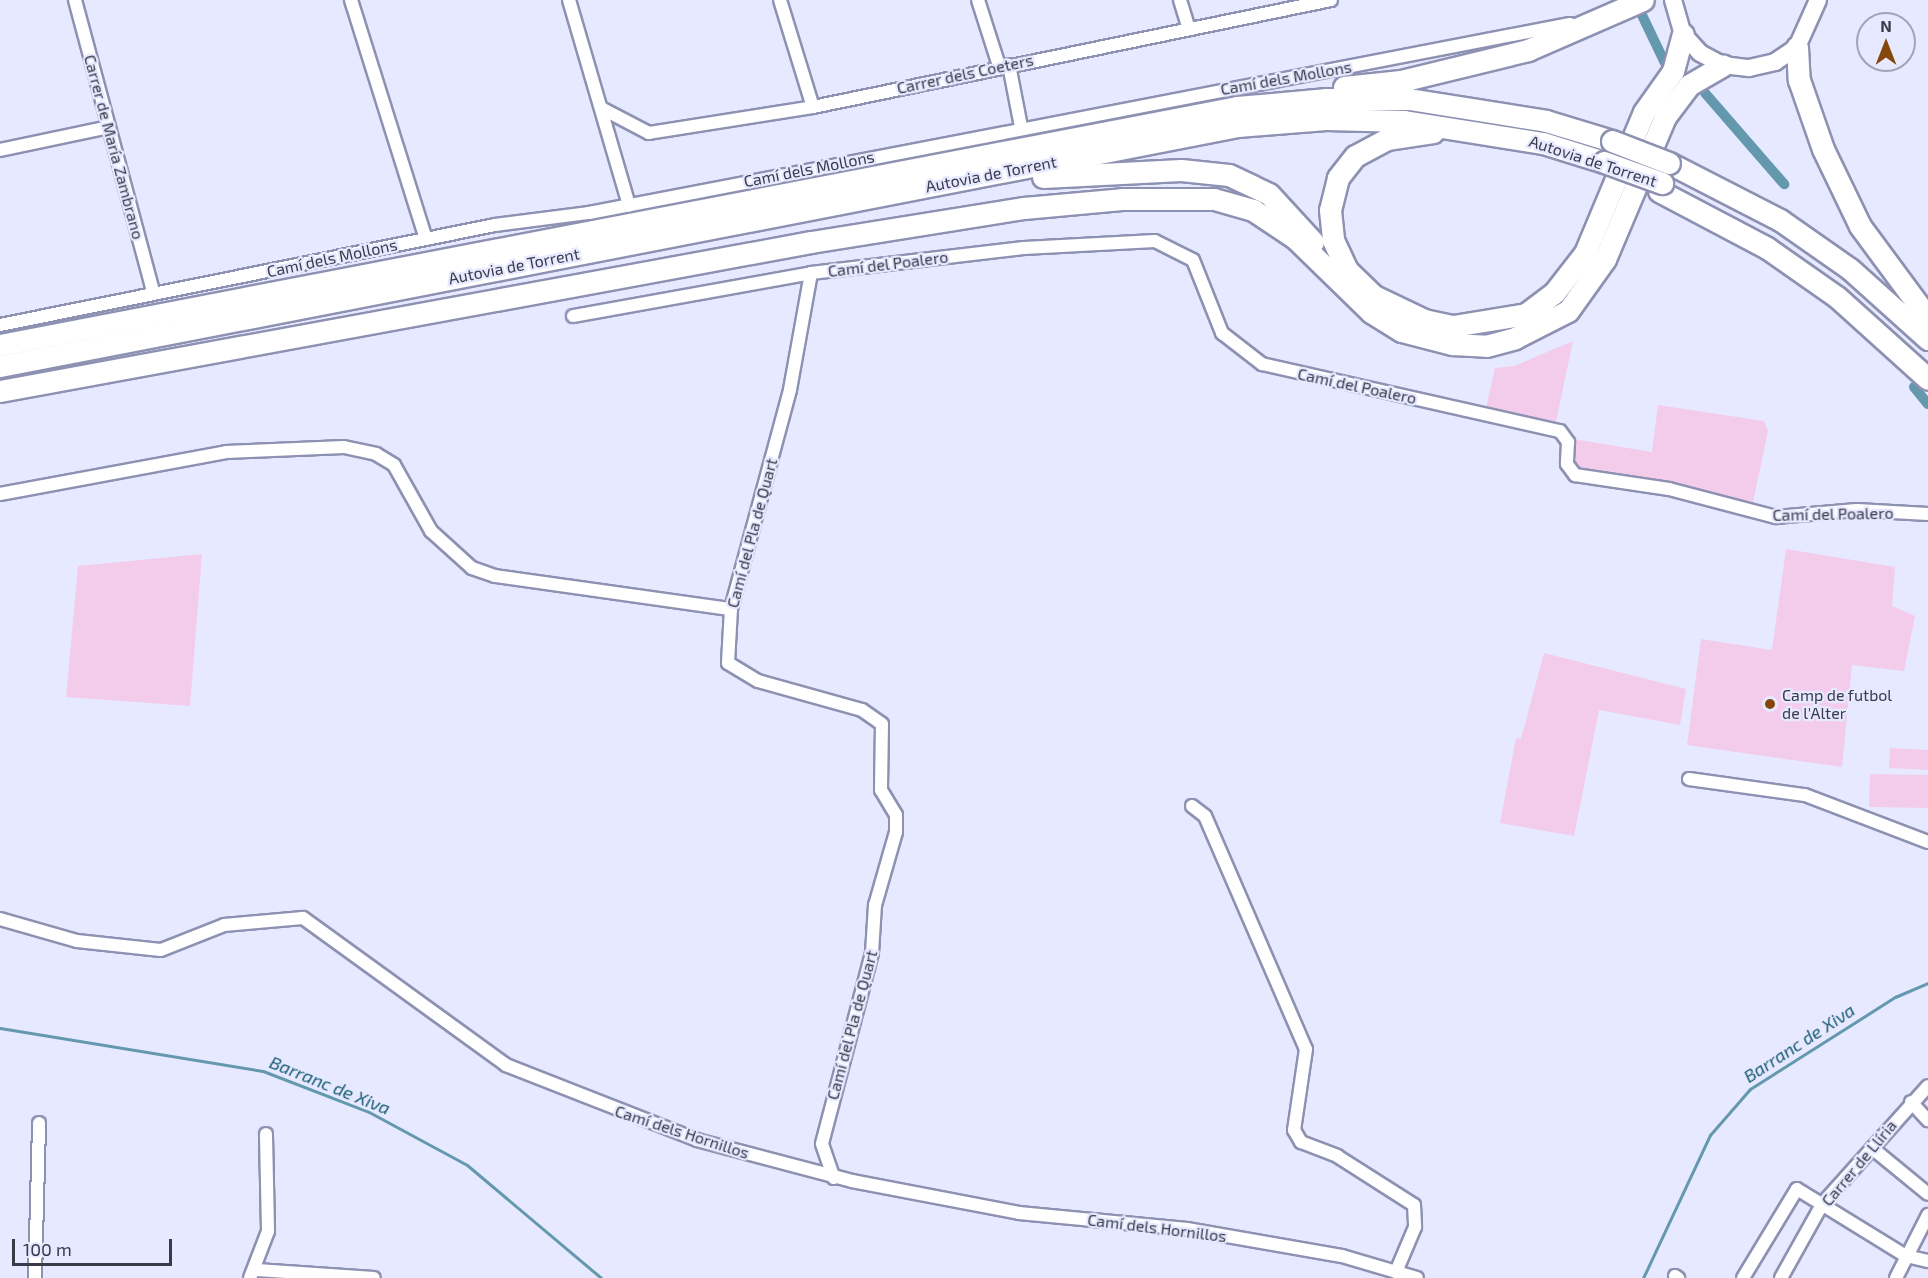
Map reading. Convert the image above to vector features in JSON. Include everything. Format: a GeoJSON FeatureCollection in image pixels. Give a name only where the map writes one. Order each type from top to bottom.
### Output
{"type":"FeatureCollection","features":[{"type":"Feature","properties":{"kind":"highway"},"geometry":{"type":"LineString","coordinates":[[1106,129],[1139,117],[1235,99],[1401,81],[1528,51],[1619,14],[1643,0]]}},
{"type":"Feature","properties":{"kind":"highway"},"geometry":{"type":"LineString","coordinates":[[1603,165],[1462,135],[1426,132],[1387,139],[1355,156],[1338,178],[1330,210],[1333,240],[1347,270],[1374,297],[1424,320],[1454,326],[1526,314],[1554,294],[1585,253],[1644,112],[1673,71],[1683,34]]}},
{"type":"Feature","properties":{"kind":"highway"},"geometry":{"type":"LineString","coordinates":[[1797,47],[1799,80],[1823,149],[1855,216],[1928,318]]}},
{"type":"Feature","properties":{"kind":"highway"},"geometry":{"type":"LineString","coordinates":[[0,392],[812,242],[1024,208],[1122,198],[1214,199],[1253,210],[1295,238],[1371,312],[1421,338],[1486,346],[1515,338],[1568,311],[1605,259],[1665,117],[1689,85],[1722,64]]}},
{"type":"Feature","properties":{"kind":"highway","name":"Autovia de Torrent"},"geometry":{"type":"LineString","coordinates":[[0,345],[1106,129],[1237,107],[1327,99],[1409,99],[1546,121],[1612,141],[1663,179],[1770,240],[1842,290],[1928,367]]}},
{"type":"Feature","properties":{"kind":"highway","name":"Autovia de Torrent"},"geometry":{"type":"LineString","coordinates":[[0,366],[1238,126],[1326,119],[1465,127],[1663,179],[1780,220],[1850,269],[1928,339]]}},
{"type":"Feature","properties":{"kind":"highway"},"geometry":{"type":"LineString","coordinates":[[802,211],[847,209],[1068,174],[1181,170],[1229,175],[1269,194],[1371,312]]}},
{"type":"Feature","properties":{"kind":"highway"},"geometry":{"type":"LineString","coordinates":[[1663,179],[1837,297],[1928,378]]}},
{"type":"Feature","properties":{"kind":"main road"},"geometry":{"type":"LineString","coordinates":[[1673,0],[1683,34],[1700,53],[1722,64],[1749,68],[1775,62],[1797,47],[1820,2]]}},
{"type":"Feature","properties":{"kind":"street","name":"Carrer de María Zambrano"},"geometry":{"type":"LineString","coordinates":[[75,0],[154,294]]}},
{"type":"Feature","properties":{"kind":"street"},"geometry":{"type":"LineString","coordinates":[[351,0],[426,239]]}},
{"type":"Feature","properties":{"kind":"street"},"geometry":{"type":"LineString","coordinates":[[569,0],[603,109],[629,205]]}},
{"type":"Feature","properties":{"kind":"street"},"geometry":{"type":"LineString","coordinates":[[780,0],[813,107]]}},
{"type":"Feature","properties":{"kind":"street"},"geometry":{"type":"LineString","coordinates":[[978,0],[1004,66],[1021,127]]}},
{"type":"Feature","properties":{"kind":"street"},"geometry":{"type":"LineString","coordinates":[[1180,0],[1188,26]]}},
{"type":"Feature","properties":{"kind":"street","name":"Carrer dels Coeters"},"geometry":{"type":"LineString","coordinates":[[603,109],[649,133],[813,107],[1188,26],[1331,0]]}},
{"type":"Feature","properties":{"kind":"street","name":"Camí dels Mollons"},"geometry":{"type":"LineString","coordinates":[[0,325],[426,239],[629,205],[1021,127],[1619,14]]}},
{"type":"Feature","properties":{"kind":"street"},"geometry":{"type":"LineString","coordinates":[[0,150],[109,127]]}},
{"type":"Feature","properties":{"kind":"street","name":"Camí del Poalero"},"geometry":{"type":"LineString","coordinates":[[811,273],[1024,248],[1164,243],[1199,268],[1222,333],[1262,364],[1560,431],[1568,441],[1567,464],[1575,474],[1669,489],[1776,517],[1857,510],[1928,514]]}},
{"type":"Feature","properties":{"kind":"street"},"geometry":{"type":"LineString","coordinates":[[573,316],[811,273]]}},
{"type":"Feature","properties":{"kind":"street","name":"Camí del Pla de Quart"},"geometry":{"type":"LineString","coordinates":[[811,273],[790,390],[731,609],[728,663],[758,681],[862,710],[882,724],[880,790],[896,815],[896,832],[873,912],[872,953],[822,1144],[834,1178]]}},
{"type":"Feature","properties":{"kind":"street"},"geometry":{"type":"LineString","coordinates":[[0,494],[226,452],[344,447],[376,454],[394,465],[431,531],[472,568],[495,576],[731,609]]}},
{"type":"Feature","properties":{"kind":"street"},"geometry":{"type":"LineString","coordinates":[[1689,779],[1805,795],[1928,842]]}},
{"type":"Feature","properties":{"kind":"street"},"geometry":{"type":"LineString","coordinates":[[1192,806],[1208,823],[1306,1049],[1294,1130],[1301,1142],[1337,1156],[1414,1205],[1415,1227],[1396,1272]]}},
{"type":"Feature","properties":{"kind":"street","name":"Camí dels Hornillos"},"geometry":{"type":"LineString","coordinates":[[0,919],[76,941],[161,950],[224,925],[303,918],[506,1065],[697,1140],[834,1178],[1019,1213],[1187,1229],[1342,1256],[1418,1278]]}},
{"type":"Feature","properties":{"kind":"street","name":"Carrer de Llíria"},"geometry":{"type":"LineString","coordinates":[[1781,1278],[1823,1203],[1911,1102],[1928,1086]]}},
{"type":"Feature","properties":{"kind":"street"},"geometry":{"type":"LineString","coordinates":[[1911,1102],[1928,1120]]}},
{"type":"Feature","properties":{"kind":"street"},"geometry":{"type":"LineString","coordinates":[[35,1278],[39,1123]]}},
{"type":"Feature","properties":{"kind":"street"},"geometry":{"type":"LineString","coordinates":[[266,1134],[268,1231],[253,1274],[374,1278]]}},
{"type":"Feature","properties":{"kind":"street"},"geometry":{"type":"LineString","coordinates":[[1872,1148],[1928,1194]]}},
{"type":"Feature","properties":{"kind":"street"},"geometry":{"type":"LineString","coordinates":[[1743,1278],[1797,1189],[1906,1256],[1928,1261]]}},
{"type":"Feature","properties":{"kind":"street"},"geometry":{"type":"LineString","coordinates":[[1896,1278],[1928,1215]]}},
{"type":"Feature","properties":{"kind":"shaded area"},"geometry":{"type":"Polygon","coordinates":[[[1573,341],[1555,426],[1485,412],[1495,368],[1514,366],[1573,341]]]}},
{"type":"Feature","properties":{"kind":"shaded area"},"geometry":{"type":"Polygon","coordinates":[[[1658,405],[1764,421],[1768,431],[1752,507],[1576,468],[1573,439],[1652,452],[1658,405]]]}},
{"type":"Feature","properties":{"kind":"shaded area"},"geometry":{"type":"Polygon","coordinates":[[[1786,549],[1895,567],[1892,606],[1915,616],[1904,671],[1852,665],[1842,767],[1687,745],[1701,639],[1772,650],[1786,549]]]}},
{"type":"Feature","properties":{"kind":"shaded area"},"geometry":{"type":"Polygon","coordinates":[[[202,554],[190,706],[66,697],[78,566],[202,554]]]}},
{"type":"Feature","properties":{"kind":"shaded area"},"geometry":{"type":"Polygon","coordinates":[[[1544,653],[1686,689],[1680,725],[1599,710],[1574,836],[1500,823],[1516,738],[1521,739],[1544,653]]]}},
{"type":"Feature","properties":{"kind":"shaded area"},"geometry":{"type":"Polygon","coordinates":[[[1890,748],[1928,750],[1928,770],[1889,768],[1890,748]]]}},
{"type":"Feature","properties":{"kind":"shaded area"},"geometry":{"type":"Polygon","coordinates":[[[1870,774],[1928,775],[1928,808],[1869,807],[1870,774]]]}},
{"type":"Feature","properties":{"kind":"waterway"},"geometry":{"type":"LineString","coordinates":[[1641,13],[1665,63]]}},
{"type":"Feature","properties":{"kind":"waterway"},"geometry":{"type":"LineString","coordinates":[[1705,93],[1784,184]]}},
{"type":"Feature","properties":{"kind":"waterway"},"geometry":{"type":"LineString","coordinates":[[1914,387],[1928,404]]}},
{"type":"Feature","properties":{"kind":"waterway","name":"Barranc de Xiva"},"geometry":{"type":"LineString","coordinates":[[1643,1278],[1710,1135],[1750,1089],[1895,997],[1928,983]]}},
{"type":"Feature","properties":{"kind":"waterway","name":"Barranc de Xiva"},"geometry":{"type":"LineString","coordinates":[[0,1028],[263,1071],[369,1112],[467,1165],[601,1278]]}},
{"type":"Feature","properties":{"kind":"place","name":"Camp de futbol de l'Alter"},"geometry":{"type":"Point","coordinates":[1770,704]}}]}
